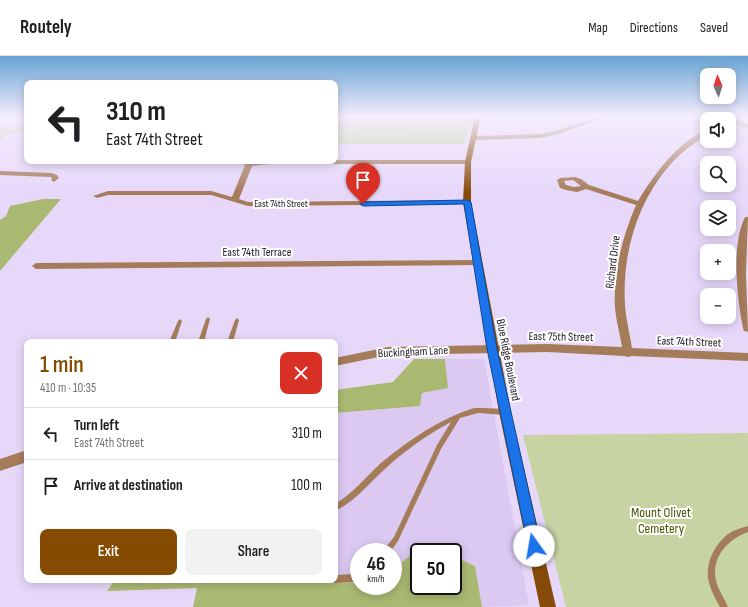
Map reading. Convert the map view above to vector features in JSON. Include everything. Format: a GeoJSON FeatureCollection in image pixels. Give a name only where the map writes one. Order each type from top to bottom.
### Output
{"type":"FeatureCollection","features":[{"type":"Feature","properties":{"kind":"main road","name":"Blue Ridge Boulevard"},"geometry":{"type":"LineString","coordinates":[[472,142],[468,162],[467,202],[504,412],[548,607]]}},
{"type":"Feature","properties":{"kind":"street","name":"Richard Drive"},"geometry":{"type":"LineString","coordinates":[[628,353],[620,305],[623,261],[629,232],[639,204],[654,178],[675,155],[693,142]]}},
{"type":"Feature","properties":{"kind":"street"},"geometry":{"type":"LineString","coordinates":[[338,162],[468,162]]}},
{"type":"Feature","properties":{"kind":"street"},"geometry":{"type":"LineString","coordinates":[[235,199],[246,164]]}},
{"type":"Feature","properties":{"kind":"street"},"geometry":{"type":"LineString","coordinates":[[0,173],[52,175],[56,178],[54,180]]}},
{"type":"Feature","properties":{"kind":"street"},"geometry":{"type":"LineString","coordinates":[[586,187],[639,204]]}},
{"type":"Feature","properties":{"kind":"street","name":"East 74th Street"},"geometry":{"type":"LineString","coordinates":[[97,196],[108,193],[212,193],[248,204],[467,202]]}},
{"type":"Feature","properties":{"kind":"street"},"geometry":{"type":"LineString","coordinates":[[748,219],[744,234],[740,267],[743,307],[748,328]]}},
{"type":"Feature","properties":{"kind":"street","name":"East 74th Terrace"},"geometry":{"type":"LineString","coordinates":[[36,266],[478,263]]}},
{"type":"Feature","properties":{"kind":"street","name":"East 75th Street"},"geometry":{"type":"LineString","coordinates":[[492,349],[547,348],[628,353]]}},
{"type":"Feature","properties":{"kind":"street","name":"Buckingham Lane"},"geometry":{"type":"LineString","coordinates":[[338,361],[388,352],[492,349]]}},
{"type":"Feature","properties":{"kind":"street","name":"East 74th Street"},"geometry":{"type":"LineString","coordinates":[[628,353],[748,357]]}},
{"type":"Feature","properties":{"kind":"street"},"geometry":{"type":"LineString","coordinates":[[0,465],[24,457]]}},
{"type":"Feature","properties":{"kind":"lane"},"geometry":{"type":"LineString","coordinates":[[202,339],[208,319]]}},
{"type":"Feature","properties":{"kind":"lane"},"geometry":{"type":"LineString","coordinates":[[231,339],[236,320]]}},
{"type":"Feature","properties":{"kind":"lane"},"geometry":{"type":"LineString","coordinates":[[173,339],[180,321]]}},
{"type":"Feature","properties":{"kind":"lane"},"geometry":{"type":"LineString","coordinates":[[338,506],[350,499],[384,465],[445,422],[475,411],[504,412]]}},
{"type":"Feature","properties":{"kind":"lane"},"geometry":{"type":"LineString","coordinates":[[393,543],[439,447],[457,418]]}},
{"type":"Feature","properties":{"kind":"lane"},"geometry":{"type":"LineString","coordinates":[[724,607],[714,586],[712,570],[715,553],[726,540],[743,530],[748,529]]}},
{"type":"Feature","properties":{"kind":"lane"},"geometry":{"type":"LineString","coordinates":[[338,579],[350,578]]}},
{"type":"Feature","properties":{"kind":"shaded area"},"geometry":{"type":"Polygon","coordinates":[[[445,359],[484,359],[529,605],[482,607],[475,566],[462,560],[462,543],[410,543],[410,556],[402,562],[402,543],[350,543],[350,583],[338,583],[338,413],[420,406],[422,393],[448,388],[445,359]]]}},
{"type":"Feature","properties":{"kind":"green space"},"geometry":{"type":"Polygon","coordinates":[[[338,142],[465,142],[464,144],[338,144],[338,142]]]}},
{"type":"Feature","properties":{"kind":"green space"},"geometry":{"type":"Polygon","coordinates":[[[43,199],[61,199],[0,271],[0,220],[6,216],[10,206],[43,199]]]}},
{"type":"Feature","properties":{"kind":"green space"},"geometry":{"type":"Polygon","coordinates":[[[414,359],[445,359],[448,388],[422,393],[420,406],[338,413],[338,390],[393,382],[414,359]]]}},
{"type":"Feature","properties":{"kind":"green space","name":"Mount Olivet Cemetery"},"geometry":{"type":"Polygon","coordinates":[[[748,433],[748,607],[566,607],[523,435],[748,433]]]}},
{"type":"Feature","properties":{"kind":"green space"},"geometry":{"type":"Polygon","coordinates":[[[410,556],[410,595],[462,595],[462,560],[475,566],[482,607],[193,607],[197,588],[107,591],[113,583],[350,583],[350,595],[402,595],[402,562],[410,556]]]}},
{"type":"Feature","properties":{"kind":"route"},"geometry":{"type":"LineString","coordinates":[[363,204],[467,202],[504,412],[534,546]]}}]}
